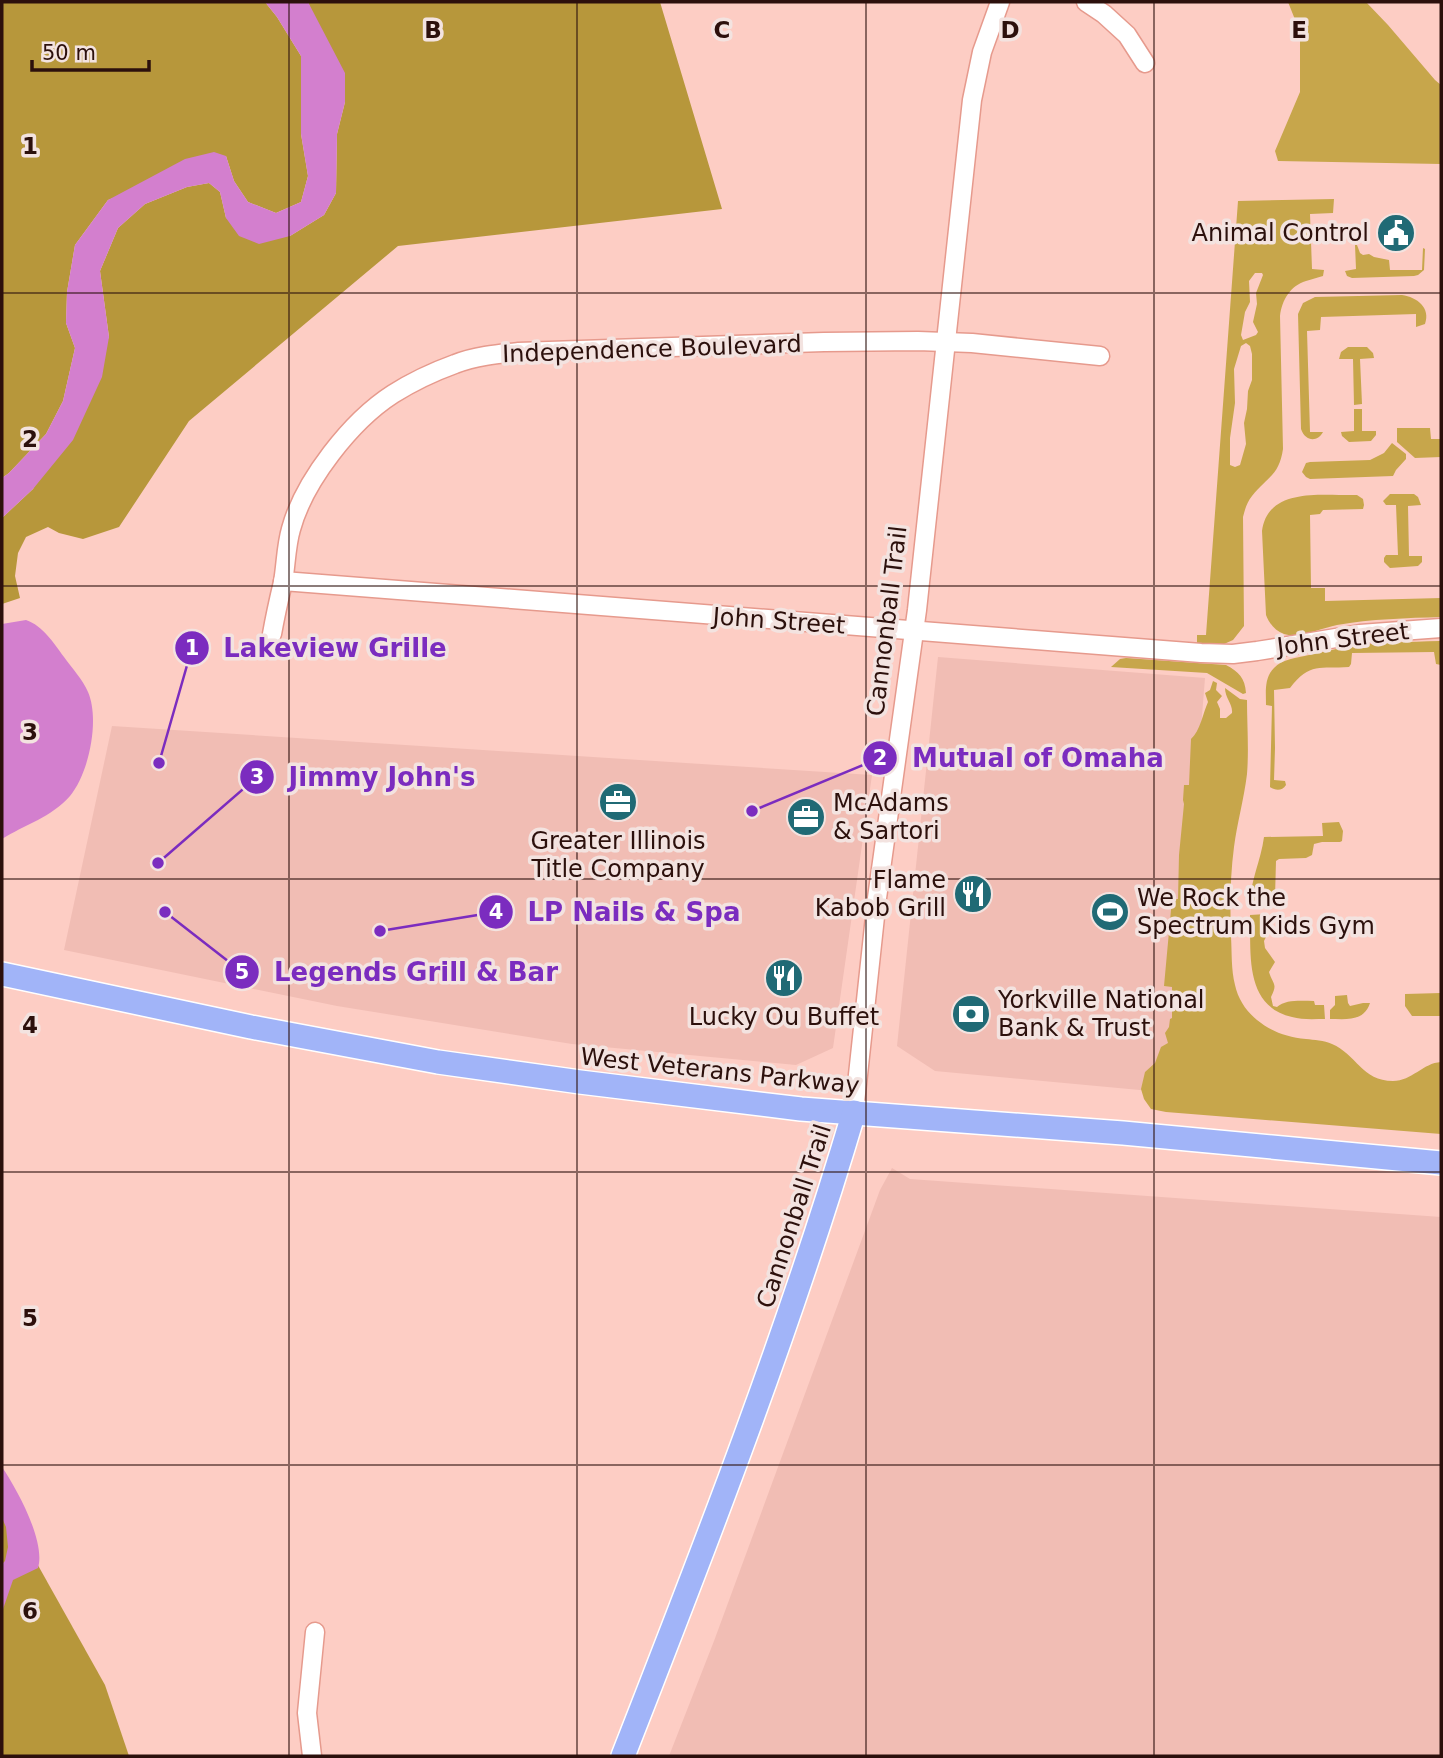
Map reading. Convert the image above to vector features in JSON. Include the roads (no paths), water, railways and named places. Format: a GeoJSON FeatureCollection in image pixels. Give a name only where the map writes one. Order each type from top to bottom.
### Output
{"type":"FeatureCollection","features":[{"type":"Feature","properties":{"kind":"main road","name":"West Veterans Parkway"},"geometry":{"type":"LineString","coordinates":[[2,974],[251,1027],[438,1062],[635,1089],[801,1109],[1123,1133],[1441,1163]]}},
{"type":"Feature","properties":{"kind":"main road","name":"Cannonball Trail"},"geometry":{"type":"LineString","coordinates":[[623,1756],[772,1368],[854,1112]]}},
{"type":"Feature","properties":{"kind":"street","name":"Cannonball Trail"},"geometry":{"type":"LineString","coordinates":[[854,1112],[877,898],[914,632],[975,85],[982,52],[1000,2]]}},
{"type":"Feature","properties":{"kind":"street"},"geometry":{"type":"LineString","coordinates":[[1086,2],[1104,14],[1126,35],[1145,63]]}},
{"type":"Feature","properties":{"kind":"street","name":"Independence Boulevard"},"geometry":{"type":"LineString","coordinates":[[272,634],[290,530],[303,498],[324,464],[345,436],[391,396],[423,377],[457,363],[518,352],[824,342],[946,341],[1100,356]]}},
{"type":"Feature","properties":{"kind":"street","name":"John Street"},"geometry":{"type":"LineString","coordinates":[[283,581],[1201,653],[1233,654],[1360,634],[1441,628]]}},
{"type":"Feature","properties":{"kind":"street"},"geometry":{"type":"LineString","coordinates":[[312,1756],[307,1713],[315,1632]]}},
{"type":"Feature","properties":{"kind":"place","name":"Animal Control"},"geometry":{"type":"Point","coordinates":[1396,233]}},
{"type":"Feature","properties":{"kind":"place","name":"Lakeview Grille"},"geometry":{"type":"Point","coordinates":[159,763]}},
{"type":"Feature","properties":{"kind":"place","name":"Greater Illinois Title Company"},"geometry":{"type":"Point","coordinates":[618,802]}},
{"type":"Feature","properties":{"kind":"place","name":"Mutual of Omaha"},"geometry":{"type":"Point","coordinates":[752,811]}},
{"type":"Feature","properties":{"kind":"place","name":"McAdams & Sartori"},"geometry":{"type":"Point","coordinates":[806,817]}},
{"type":"Feature","properties":{"kind":"place","name":"Jimmy John's"},"geometry":{"type":"Point","coordinates":[158,863]}},
{"type":"Feature","properties":{"kind":"place","name":"Flame Kabob Grill"},"geometry":{"type":"Point","coordinates":[973,894]}},
{"type":"Feature","properties":{"kind":"place","name":"Legends Grill & Bar"},"geometry":{"type":"Point","coordinates":[165,912]}},
{"type":"Feature","properties":{"kind":"place","name":"We Rock the Spectrum Kids Gym"},"geometry":{"type":"Point","coordinates":[1110,912]}},
{"type":"Feature","properties":{"kind":"place","name":"LP Nails & Spa"},"geometry":{"type":"Point","coordinates":[380,931]}},
{"type":"Feature","properties":{"kind":"place","name":"Lucky Ou Buffet"},"geometry":{"type":"Point","coordinates":[784,978]}},
{"type":"Feature","properties":{"kind":"place","name":"Yorkville National Bank & Trust"},"geometry":{"type":"Point","coordinates":[971,1014]}}]}
